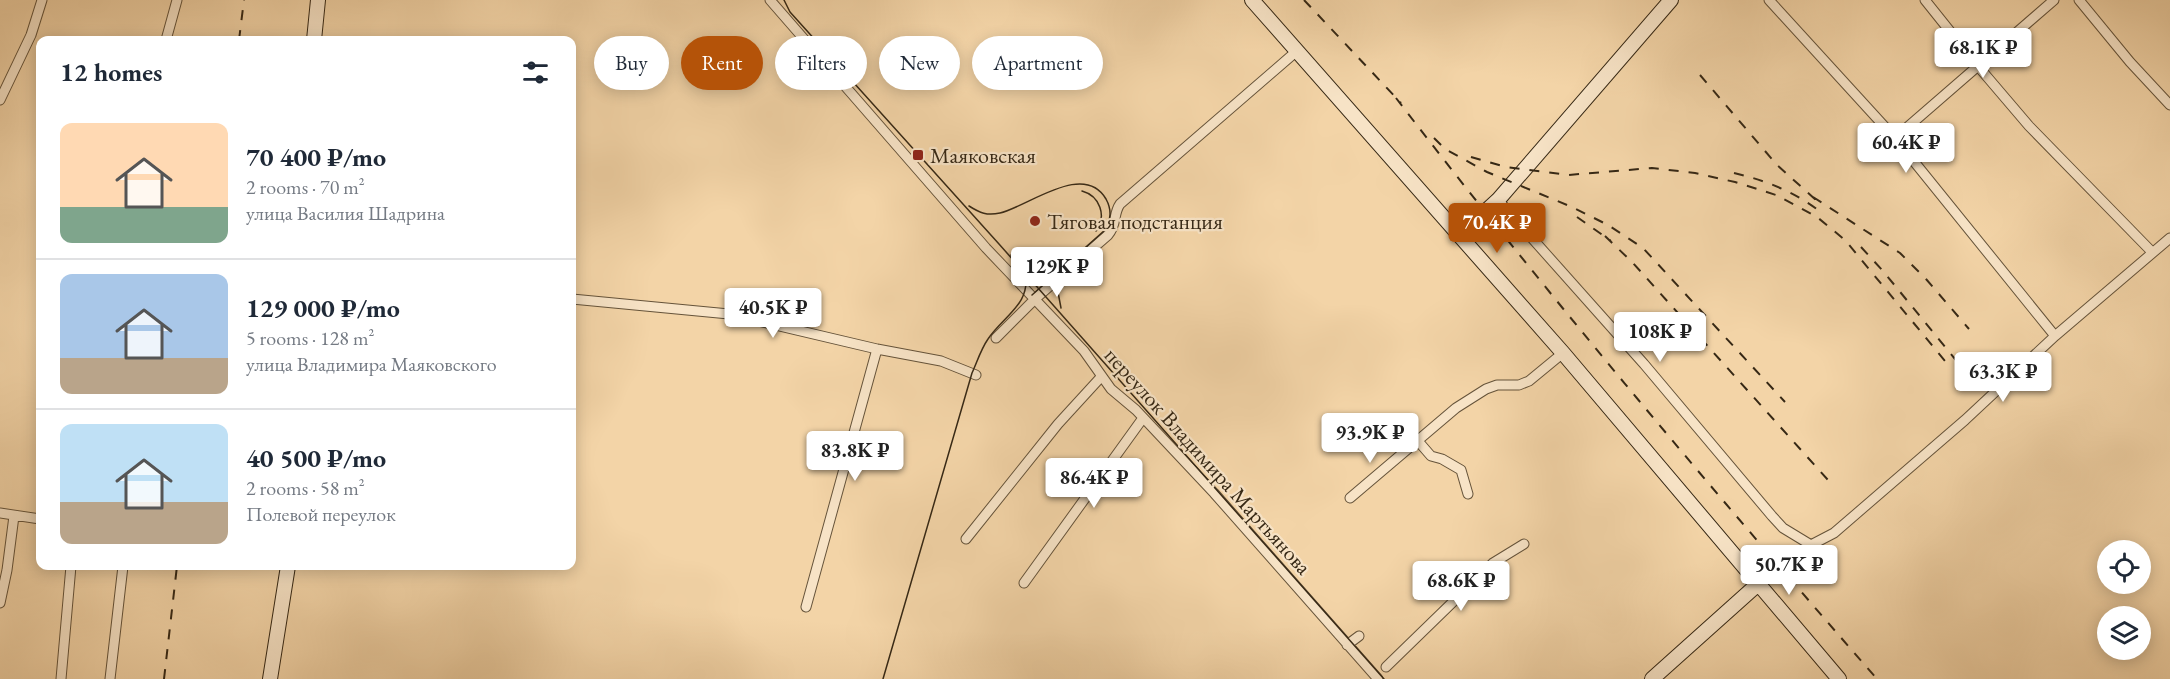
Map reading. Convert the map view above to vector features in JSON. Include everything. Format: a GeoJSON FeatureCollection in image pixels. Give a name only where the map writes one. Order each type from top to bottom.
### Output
{"type":"FeatureCollection","features":[{"type":"Feature","properties":{"kind":"main road"},"geometry":{"type":"LineString","coordinates":[[314,36],[318,0]]}},
{"type":"Feature","properties":{"kind":"main road"},"geometry":{"type":"LineString","coordinates":[[1252,0],[1563,353],[1839,679]]}},
{"type":"Feature","properties":{"kind":"main road"},"geometry":{"type":"LineString","coordinates":[[1460,235],[1498,200],[1671,0]]}},
{"type":"Feature","properties":{"kind":"main road"},"geometry":{"type":"LineString","coordinates":[[270,679],[287,570]]}},
{"type":"Feature","properties":{"kind":"main road"},"geometry":{"type":"LineString","coordinates":[[1653,679],[1758,584]]}},
{"type":"Feature","properties":{"kind":"street"},"geometry":{"type":"LineString","coordinates":[[0,100],[31,35],[42,0]]}},
{"type":"Feature","properties":{"kind":"street"},"geometry":{"type":"LineString","coordinates":[[167,36],[177,0]]}},
{"type":"Feature","properties":{"kind":"street","name":"переулок Владимира Мартьянова"},"geometry":{"type":"LineString","coordinates":[[770,0],[986,248],[1084,351],[1101,378],[1143,418],[1214,493],[1378,679]]}},
{"type":"Feature","properties":{"kind":"street"},"geometry":{"type":"LineString","coordinates":[[1769,0],[1895,138],[2055,336]]}},
{"type":"Feature","properties":{"kind":"street"},"geometry":{"type":"LineString","coordinates":[[1925,0],[2029,126],[2152,252]]}},
{"type":"Feature","properties":{"kind":"street"},"geometry":{"type":"LineString","coordinates":[[1895,138],[2054,0]]}},
{"type":"Feature","properties":{"kind":"street"},"geometry":{"type":"LineString","coordinates":[[2079,0],[2130,62],[2170,105]]}},
{"type":"Feature","properties":{"kind":"street"},"geometry":{"type":"LineString","coordinates":[[996,339],[1036,298],[1111,231],[1115,223],[1116,210],[1120,204],[1298,50]]}},
{"type":"Feature","properties":{"kind":"street"},"geometry":{"type":"LineString","coordinates":[[1498,200],[1644,364],[1783,528],[1807,544],[1819,542],[1834,533],[1965,420],[2055,336],[2170,238]]}},
{"type":"Feature","properties":{"kind":"street"},"geometry":{"type":"LineString","coordinates":[[576,299],[729,314],[877,349],[941,361],[976,375]]}},
{"type":"Feature","properties":{"kind":"street"},"geometry":{"type":"LineString","coordinates":[[807,607],[877,349]]}},
{"type":"Feature","properties":{"kind":"street"},"geometry":{"type":"LineString","coordinates":[[1350,498],[1456,408],[1480,392],[1497,385],[1525,383],[1563,353]]}},
{"type":"Feature","properties":{"kind":"street"},"geometry":{"type":"LineString","coordinates":[[966,540],[1058,424],[1101,378]]}},
{"type":"Feature","properties":{"kind":"street"},"geometry":{"type":"LineString","coordinates":[[1024,584],[1143,418]]}},
{"type":"Feature","properties":{"kind":"street"},"geometry":{"type":"LineString","coordinates":[[1418,441],[1431,456],[1442,459],[1461,470],[1468,494]]}},
{"type":"Feature","properties":{"kind":"street"},"geometry":{"type":"LineString","coordinates":[[0,513],[36,519]]}},
{"type":"Feature","properties":{"kind":"street"},"geometry":{"type":"LineString","coordinates":[[0,603],[14,516]]}},
{"type":"Feature","properties":{"kind":"street"},"geometry":{"type":"LineString","coordinates":[[1386,667],[1493,563],[1524,544]]}},
{"type":"Feature","properties":{"kind":"street"},"geometry":{"type":"LineString","coordinates":[[62,679],[71,570]]}},
{"type":"Feature","properties":{"kind":"street"},"geometry":{"type":"LineString","coordinates":[[110,679],[123,570]]}},
{"type":"Feature","properties":{"kind":"street"},"geometry":{"type":"LineString","coordinates":[[1347,645],[1359,636]]}},
{"type":"Feature","properties":{"kind":"tram line"},"geometry":{"type":"LineString","coordinates":[[784,0],[790,12],[1384,679]]}},
{"type":"Feature","properties":{"kind":"tram line"},"geometry":{"type":"LineString","coordinates":[[969,206],[984,213],[1000,213],[1056,189],[1084,184],[1096,188],[1106,199],[1110,214],[1105,230],[1032,295]]}},
{"type":"Feature","properties":{"kind":"tram line"},"geometry":{"type":"LineString","coordinates":[[1082,191],[1093,197],[1100,207],[1101,219],[1096,231]]}},
{"type":"Feature","properties":{"kind":"tram line"},"geometry":{"type":"LineString","coordinates":[[1011,255],[1026,261],[1042,263],[1058,260],[1072,252]]}},
{"type":"Feature","properties":{"kind":"tram line"},"geometry":{"type":"LineString","coordinates":[[1061,308],[1057,287],[1064,270]]}},
{"type":"Feature","properties":{"kind":"tram line"},"geometry":{"type":"LineString","coordinates":[[883,679],[972,373],[988,339],[1020,301],[1026,283],[1025,272]]}},
{"type":"Feature","properties":{"kind":"railway"},"geometry":{"type":"LineString","coordinates":[[240,36],[244,0]]}},
{"type":"Feature","properties":{"kind":"railway"},"geometry":{"type":"LineString","coordinates":[[1304,0],[1401,103]]}},
{"type":"Feature","properties":{"kind":"railway"},"geometry":{"type":"LineString","coordinates":[[1700,75],[1777,165],[1816,200]]}},
{"type":"Feature","properties":{"kind":"railway"},"geometry":{"type":"LineString","coordinates":[[1396,98],[1512,246],[1632,392],[1877,679]]}},
{"type":"Feature","properties":{"kind":"railway"},"geometry":{"type":"LineString","coordinates":[[1434,138],[1445,149],[1487,172],[1572,207],[1608,225],[1643,248],[1785,402]]}},
{"type":"Feature","properties":{"kind":"railway"},"geometry":{"type":"LineString","coordinates":[[1471,157],[1506,167],[1568,175],[1652,168],[1695,173],[1776,195],[1817,217],[1845,240],[1950,367]]}},
{"type":"Feature","properties":{"kind":"railway"},"geometry":{"type":"LineString","coordinates":[[1734,173],[1778,187],[1818,210]]}},
{"type":"Feature","properties":{"kind":"railway"},"geometry":{"type":"LineString","coordinates":[[1813,197],[1900,253],[1969,329]]}},
{"type":"Feature","properties":{"kind":"railway"},"geometry":{"type":"LineString","coordinates":[[1577,217],[1611,241]]}},
{"type":"Feature","properties":{"kind":"railway"},"geometry":{"type":"LineString","coordinates":[[1605,236],[1633,263],[1828,480]]}},
{"type":"Feature","properties":{"kind":"railway"},"geometry":{"type":"LineString","coordinates":[[1861,247],[1959,364]]}},
{"type":"Feature","properties":{"kind":"railway"},"geometry":{"type":"LineString","coordinates":[[164,679],[177,570]]}},
{"type":"Feature","properties":{"kind":"place","name":"Маяковская"},"geometry":{"type":"Point","coordinates":[918,155]}},
{"type":"Feature","properties":{"kind":"place","name":"Тяговая подстанция"},"geometry":{"type":"Point","coordinates":[1035,221]}}]}
